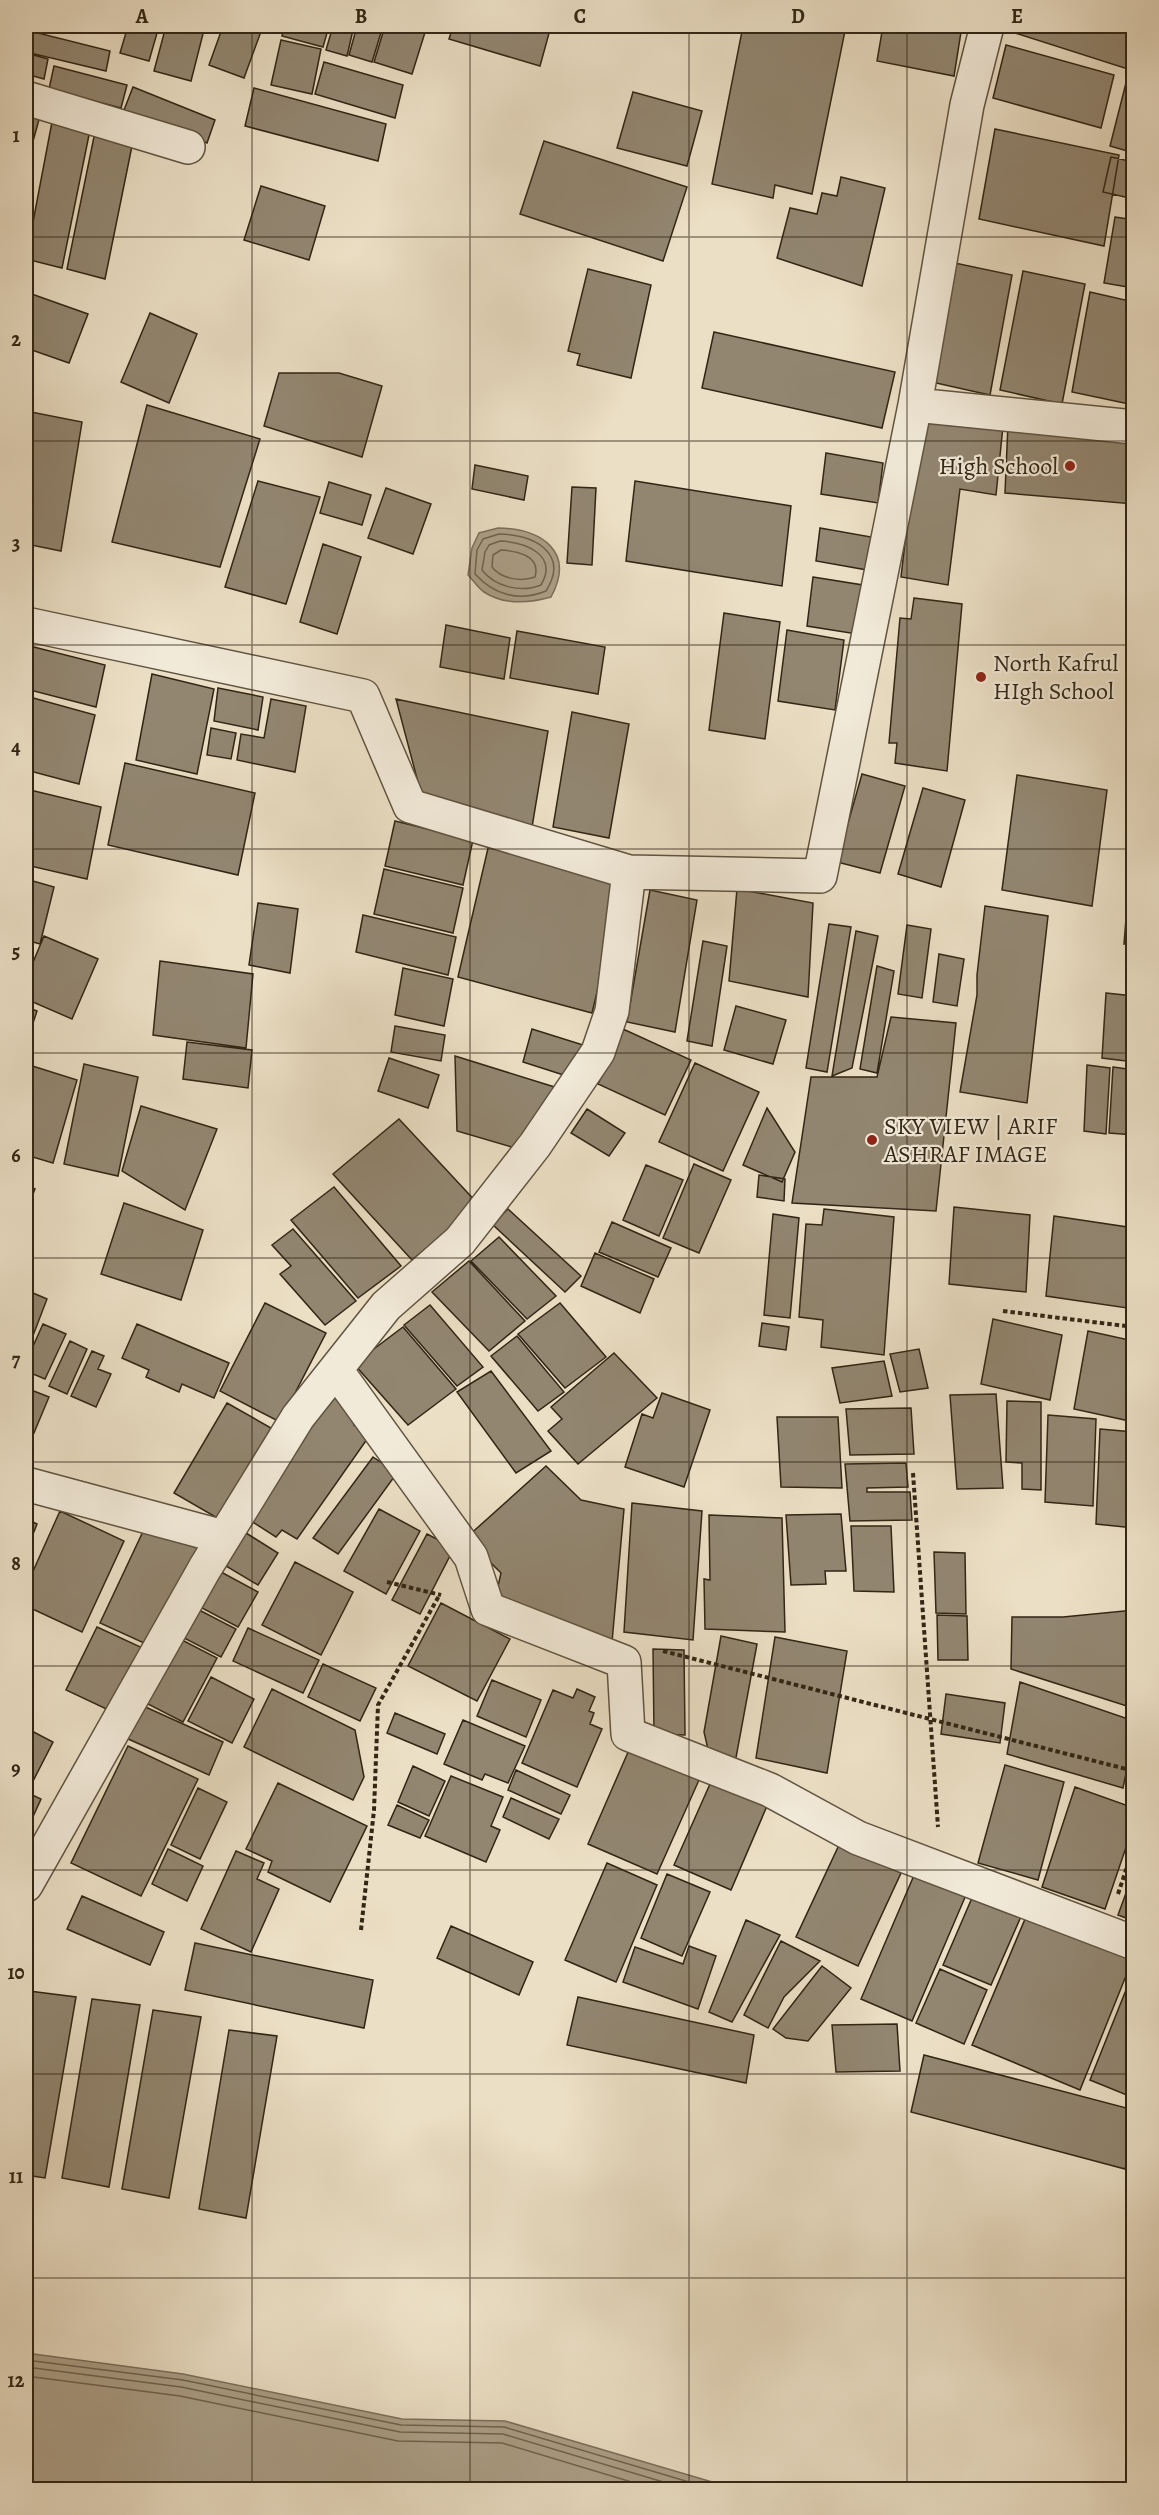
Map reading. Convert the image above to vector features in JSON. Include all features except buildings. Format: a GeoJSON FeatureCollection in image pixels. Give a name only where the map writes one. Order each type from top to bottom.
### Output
{"type":"FeatureCollection","features":[{"type":"Feature","properties":{"kind":"street"},"geometry":{"type":"LineString","coordinates":[[26,624],[363,696],[410,806],[629,872],[820,876],[915,405],[967,105],[987,26]]}},
{"type":"Feature","properties":{"kind":"street"},"geometry":{"type":"LineString","coordinates":[[26,98],[188,147]]}},
{"type":"Feature","properties":{"kind":"street"},"geometry":{"type":"LineString","coordinates":[[915,405],[1134,427]]}},
{"type":"Feature","properties":{"kind":"street"},"geometry":{"type":"LineString","coordinates":[[26,1885],[224,1537],[298,1417],[386,1306],[460,1241],[535,1145],[598,1052],[612,1011],[629,872]]}},
{"type":"Feature","properties":{"kind":"street"},"geometry":{"type":"LineString","coordinates":[[336,1370],[471,1557],[488,1609],[624,1662],[628,1734],[770,1790],[858,1838],[1120,1938]]}},
{"type":"Feature","properties":{"kind":"street"},"geometry":{"type":"LineString","coordinates":[[26,1484],[224,1537]]}},
{"type":"Feature","properties":{"kind":"path"},"geometry":{"type":"LineString","coordinates":[[1003,1311],[1134,1327]]}},
{"type":"Feature","properties":{"kind":"path"},"geometry":{"type":"LineString","coordinates":[[913,1473],[941,1869]]}},
{"type":"Feature","properties":{"kind":"path"},"geometry":{"type":"LineString","coordinates":[[361,1930],[374,1810],[378,1705],[465,1549]]}},
{"type":"Feature","properties":{"kind":"path"},"geometry":{"type":"LineString","coordinates":[[387,1581],[444,1596]]}},
{"type":"Feature","properties":{"kind":"path"},"geometry":{"type":"LineString","coordinates":[[651,1648],[1134,1771]]}},
{"type":"Feature","properties":{"kind":"path"},"geometry":{"type":"LineString","coordinates":[[1120,1938],[1134,1846]]}},
{"type":"Feature","properties":{"kind":"water"},"geometry":{"type":"Polygon","coordinates":[[[498,528],[514,529],[540,538],[557,555],[558,581],[551,597],[534,601],[500,599],[484,592],[468,575],[472,548],[479,533],[498,528]]]}},
{"type":"Feature","properties":{"kind":"water"},"geometry":{"type":"Polygon","coordinates":[[[26,2353],[183,2374],[402,2419],[505,2421],[719,2484],[782,2485],[803,2489],[26,2489],[26,2353]]]}},
{"type":"Feature","properties":{"kind":"place","name":"High School"},"geometry":{"type":"Point","coordinates":[1070,466]}},
{"type":"Feature","properties":{"kind":"place","name":"North Kafrul HIgh School"},"geometry":{"type":"Point","coordinates":[981,677]}},
{"type":"Feature","properties":{"kind":"place","name":"SKY VIEW | ARIF ASHRAF IMAGE"},"geometry":{"type":"Point","coordinates":[872,1140]}}]}
